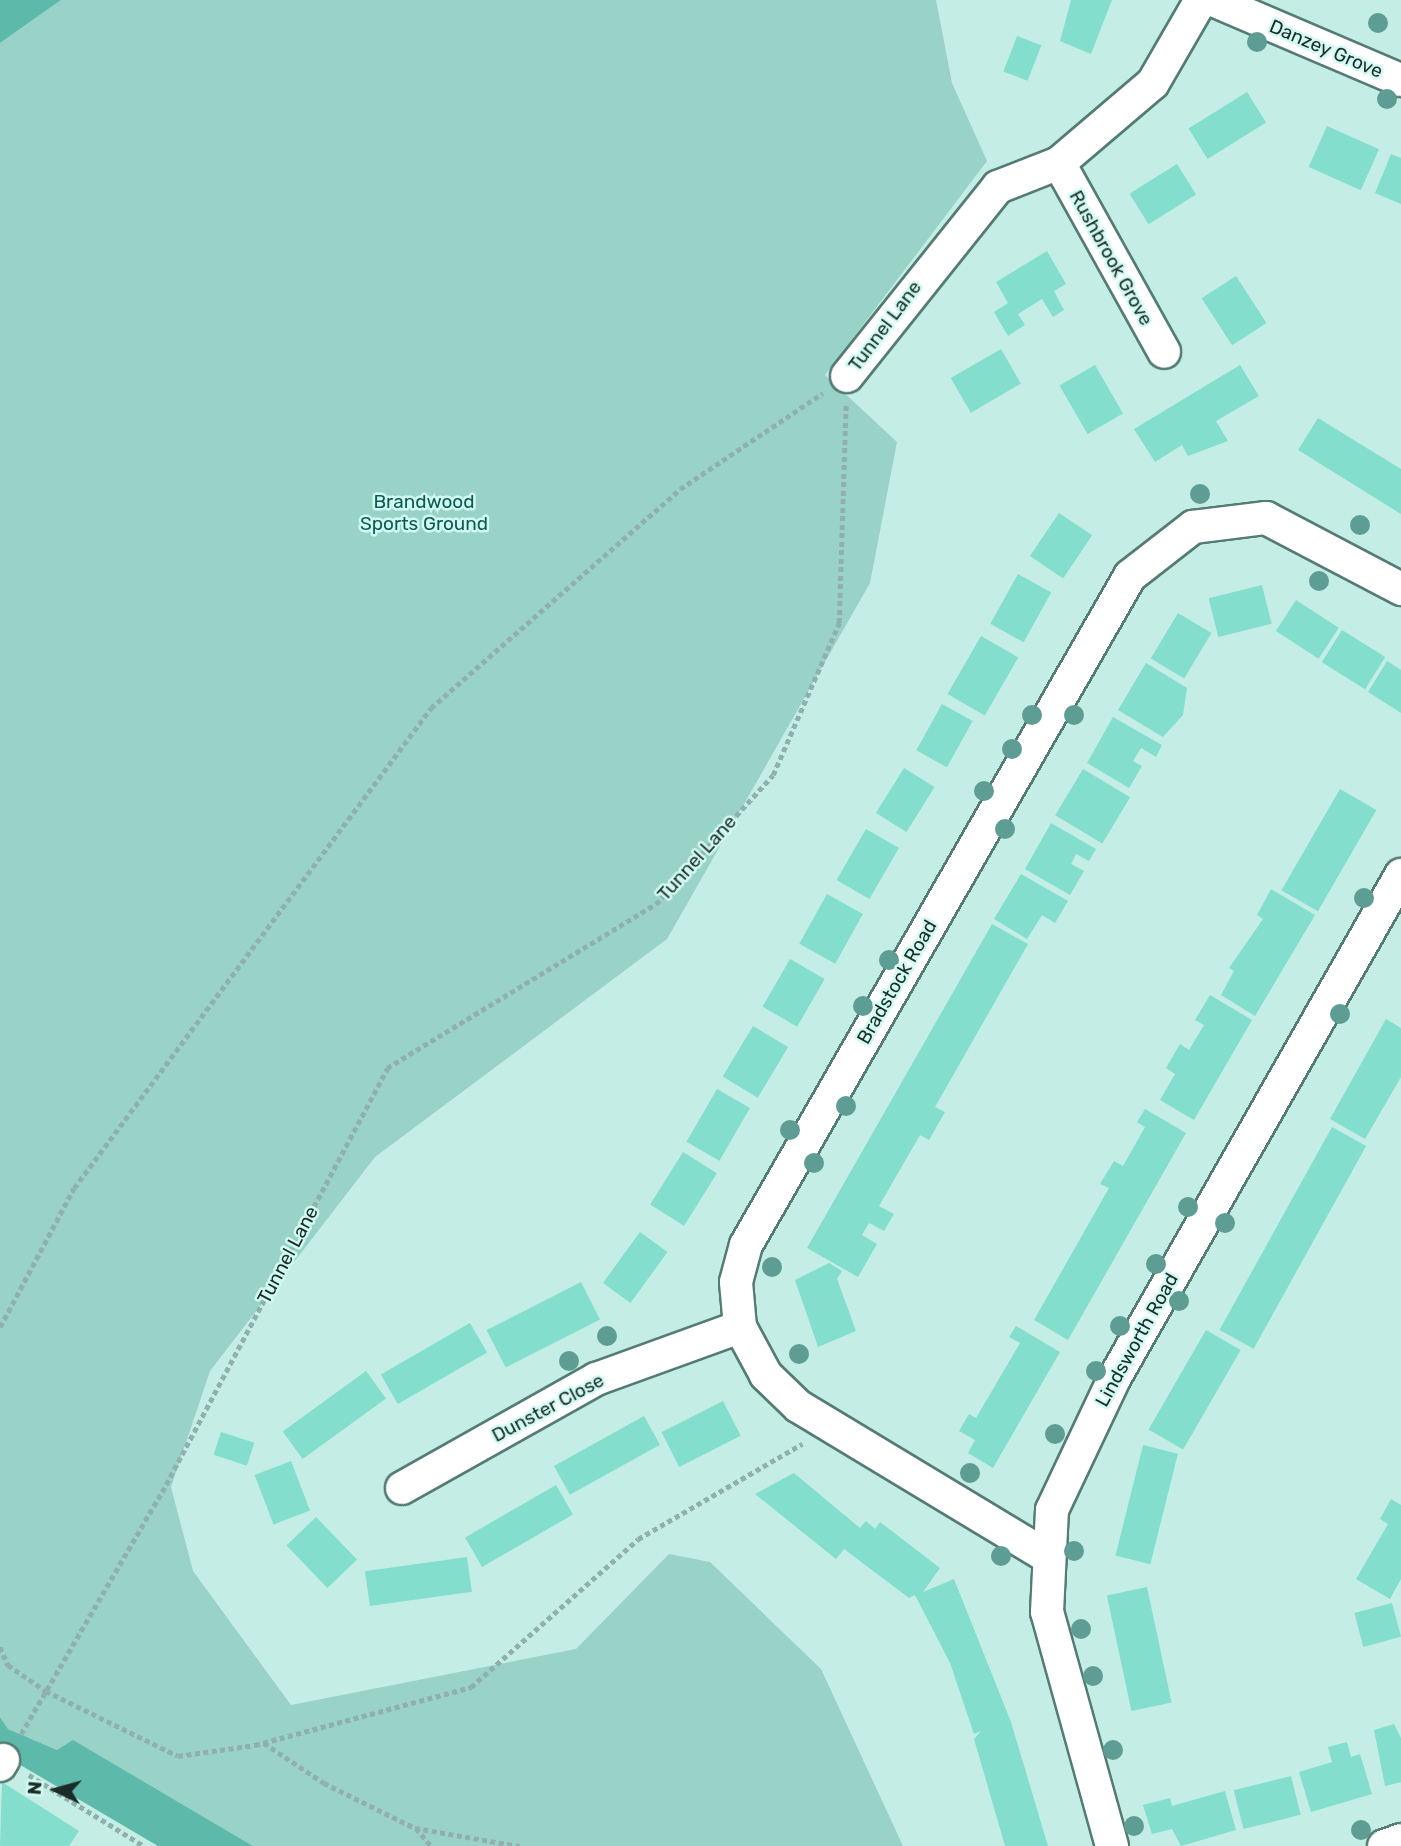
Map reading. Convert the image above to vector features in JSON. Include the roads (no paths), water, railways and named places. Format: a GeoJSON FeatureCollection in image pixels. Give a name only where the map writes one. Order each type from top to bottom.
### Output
{"type":"FeatureCollection","features":[{"type":"Feature","properties":{"kind":"street","name":"Tunnel Lane"},"geometry":{"type":"LineString","coordinates":[[847,376],[998,187],[1059,163],[1153,83],[1201,0]]}},
{"type":"Feature","properties":{"kind":"street","name":"Danzey Grove"},"geometry":{"type":"LineString","coordinates":[[1213,0],[1401,80]]}},
{"type":"Feature","properties":{"kind":"street","name":"Rushbrook Grove"},"geometry":{"type":"LineString","coordinates":[[1059,163],[1164,352]]}},
{"type":"Feature","properties":{"kind":"street","name":"Bradstock Road"},"geometry":{"type":"LineString","coordinates":[[1045,1555],[831,1426],[766,1375],[740,1327],[736,1282],[746,1245],[1130,576],[1193,527],[1266,518],[1401,589]]}},
{"type":"Feature","properties":{"kind":"street","name":"Lindsworth Road"},"geometry":{"type":"LineString","coordinates":[[1112,1846],[1047,1612],[1045,1555],[1066,1473],[1115,1377],[1401,875]]}},
{"type":"Feature","properties":{"kind":"street","name":"Dunster Close"},"geometry":{"type":"LineString","coordinates":[[402,1488],[596,1379],[740,1327]]}},
{"type":"Feature","properties":{"kind":"street"},"geometry":{"type":"LineString","coordinates":[[1384,1846],[1401,1840]]}},
{"type":"Feature","properties":{"kind":"park label","name":"Brandwood Sports Ground"},"geometry":{"type":"Point","coordinates":[424,513]}}]}
